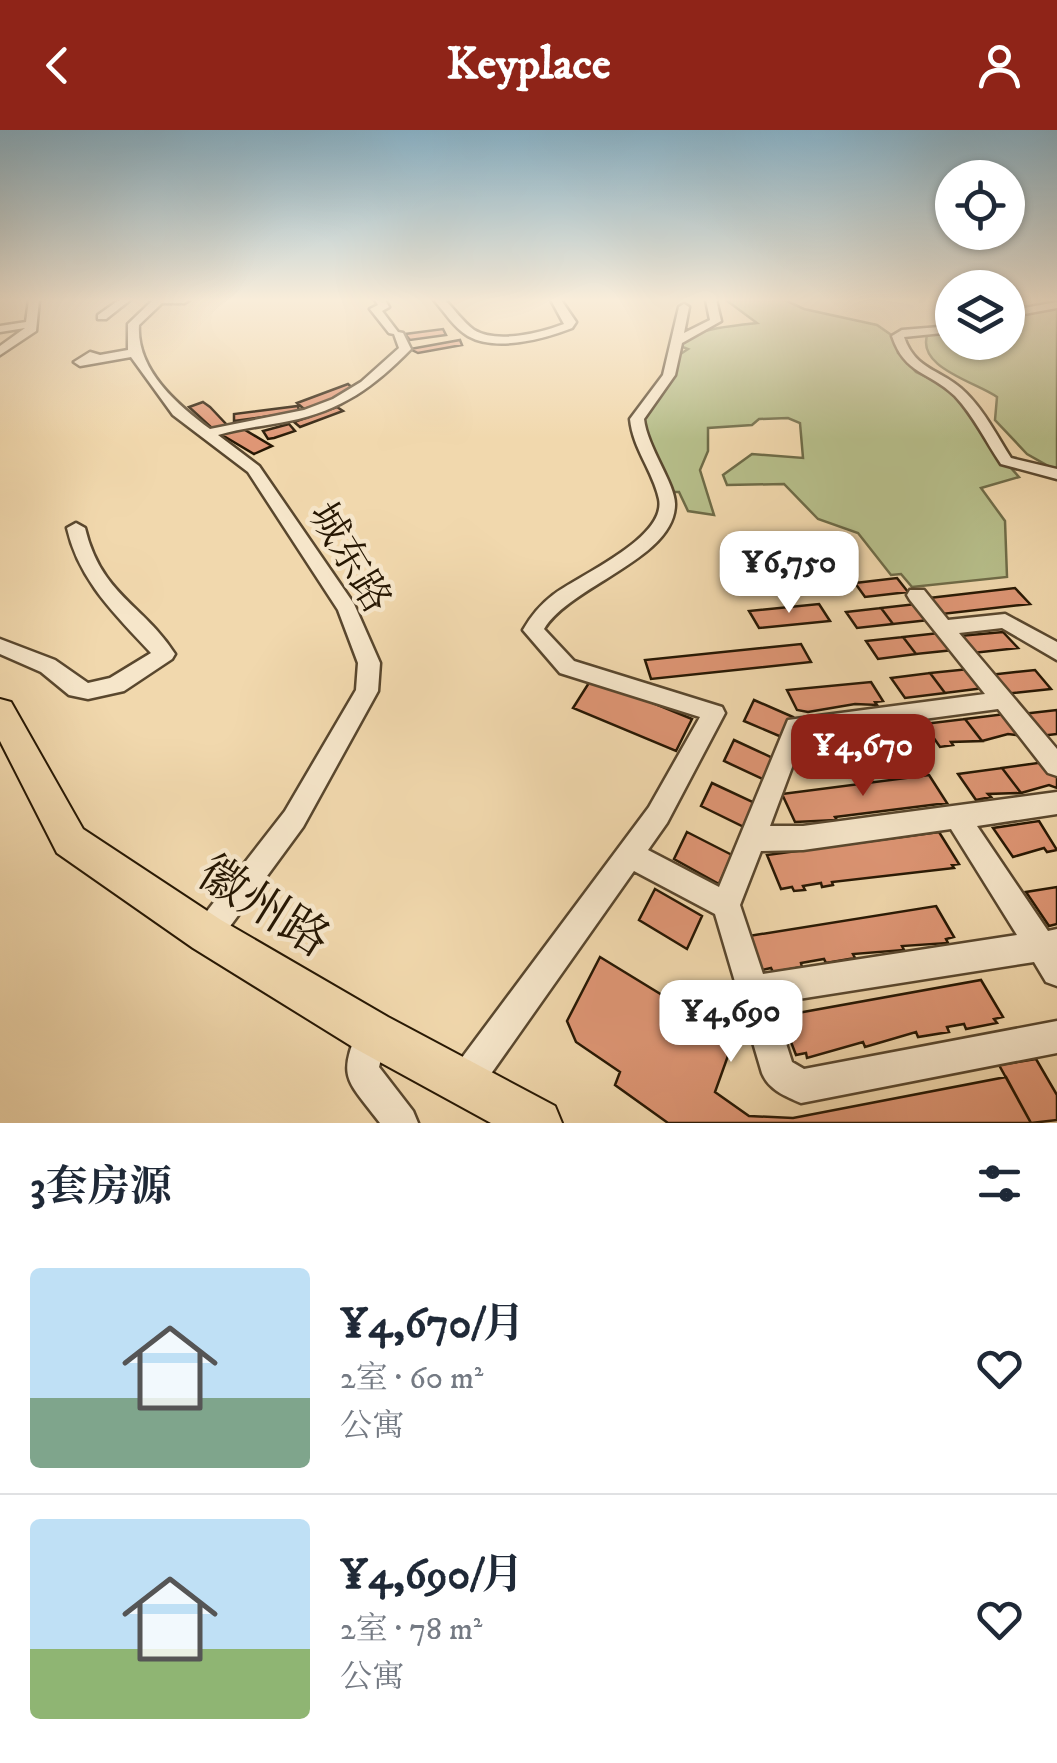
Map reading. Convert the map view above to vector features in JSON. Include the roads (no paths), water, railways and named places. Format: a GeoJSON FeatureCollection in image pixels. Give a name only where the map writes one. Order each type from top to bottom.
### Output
{"type":"FeatureCollection","features":[{"type":"Feature","properties":{"kind":"main road","name":"徽州路"},"geometry":{"type":"LineString","coordinates":[[0,711],[70,841],[207,934],[372,1033],[538,1123]]}},
{"type":"Feature","properties":{"kind":"street"},"geometry":{"type":"LineString","coordinates":[[102,359],[134,353],[134,346]]}},
{"type":"Feature","properties":{"kind":"street"},"geometry":{"type":"LineString","coordinates":[[208,434],[338,403],[368,386],[407,346]]}},
{"type":"Feature","properties":{"kind":"street"},"geometry":{"type":"LineString","coordinates":[[464,1083],[658,815],[714,713],[567,666],[533,630],[549,609],[642,546],[668,511],[668,502],[639,438],[638,419],[664,386],[676,346]]}},
{"type":"Feature","properties":{"kind":"street"},"geometry":{"type":"LineString","coordinates":[[899,346],[922,372],[957,390],[1006,462],[1057,474]]}},
{"type":"Feature","properties":{"kind":"street","name":"城东路"},"geometry":{"type":"LineString","coordinates":[[134,353],[171,406],[243,458],[263,481],[347,608],[368,653],[367,691],[294,820],[207,934]]}},
{"type":"Feature","properties":{"kind":"street"},"geometry":{"type":"LineString","coordinates":[[0,646],[48,666],[78,689],[88,691],[116,685],[165,654],[102,588],[81,550],[76,528]]}},
{"type":"Feature","properties":{"kind":"street"},"geometry":{"type":"LineString","coordinates":[[918,595],[1057,766]]}},
{"type":"Feature","properties":{"kind":"street"},"geometry":{"type":"LineString","coordinates":[[944,627],[1005,622],[1057,652]]}},
{"type":"Feature","properties":{"kind":"street"},"geometry":{"type":"LineString","coordinates":[[1003,700],[796,727],[726,906],[779,1073],[802,1086],[1057,1037]]}},
{"type":"Feature","properties":{"kind":"street"},"geometry":{"type":"LineString","coordinates":[[752,839],[804,838],[1057,803]]}},
{"type":"Feature","properties":{"kind":"street"},"geometry":{"type":"LineString","coordinates":[[753,992],[1052,954],[957,817]]}},
{"type":"Feature","properties":{"kind":"street"},"geometry":{"type":"LineString","coordinates":[[629,854],[726,906]]}},
{"type":"Feature","properties":{"kind":"street"},"geometry":{"type":"LineString","coordinates":[[372,1033],[360,1071],[401,1123]]}}]}
